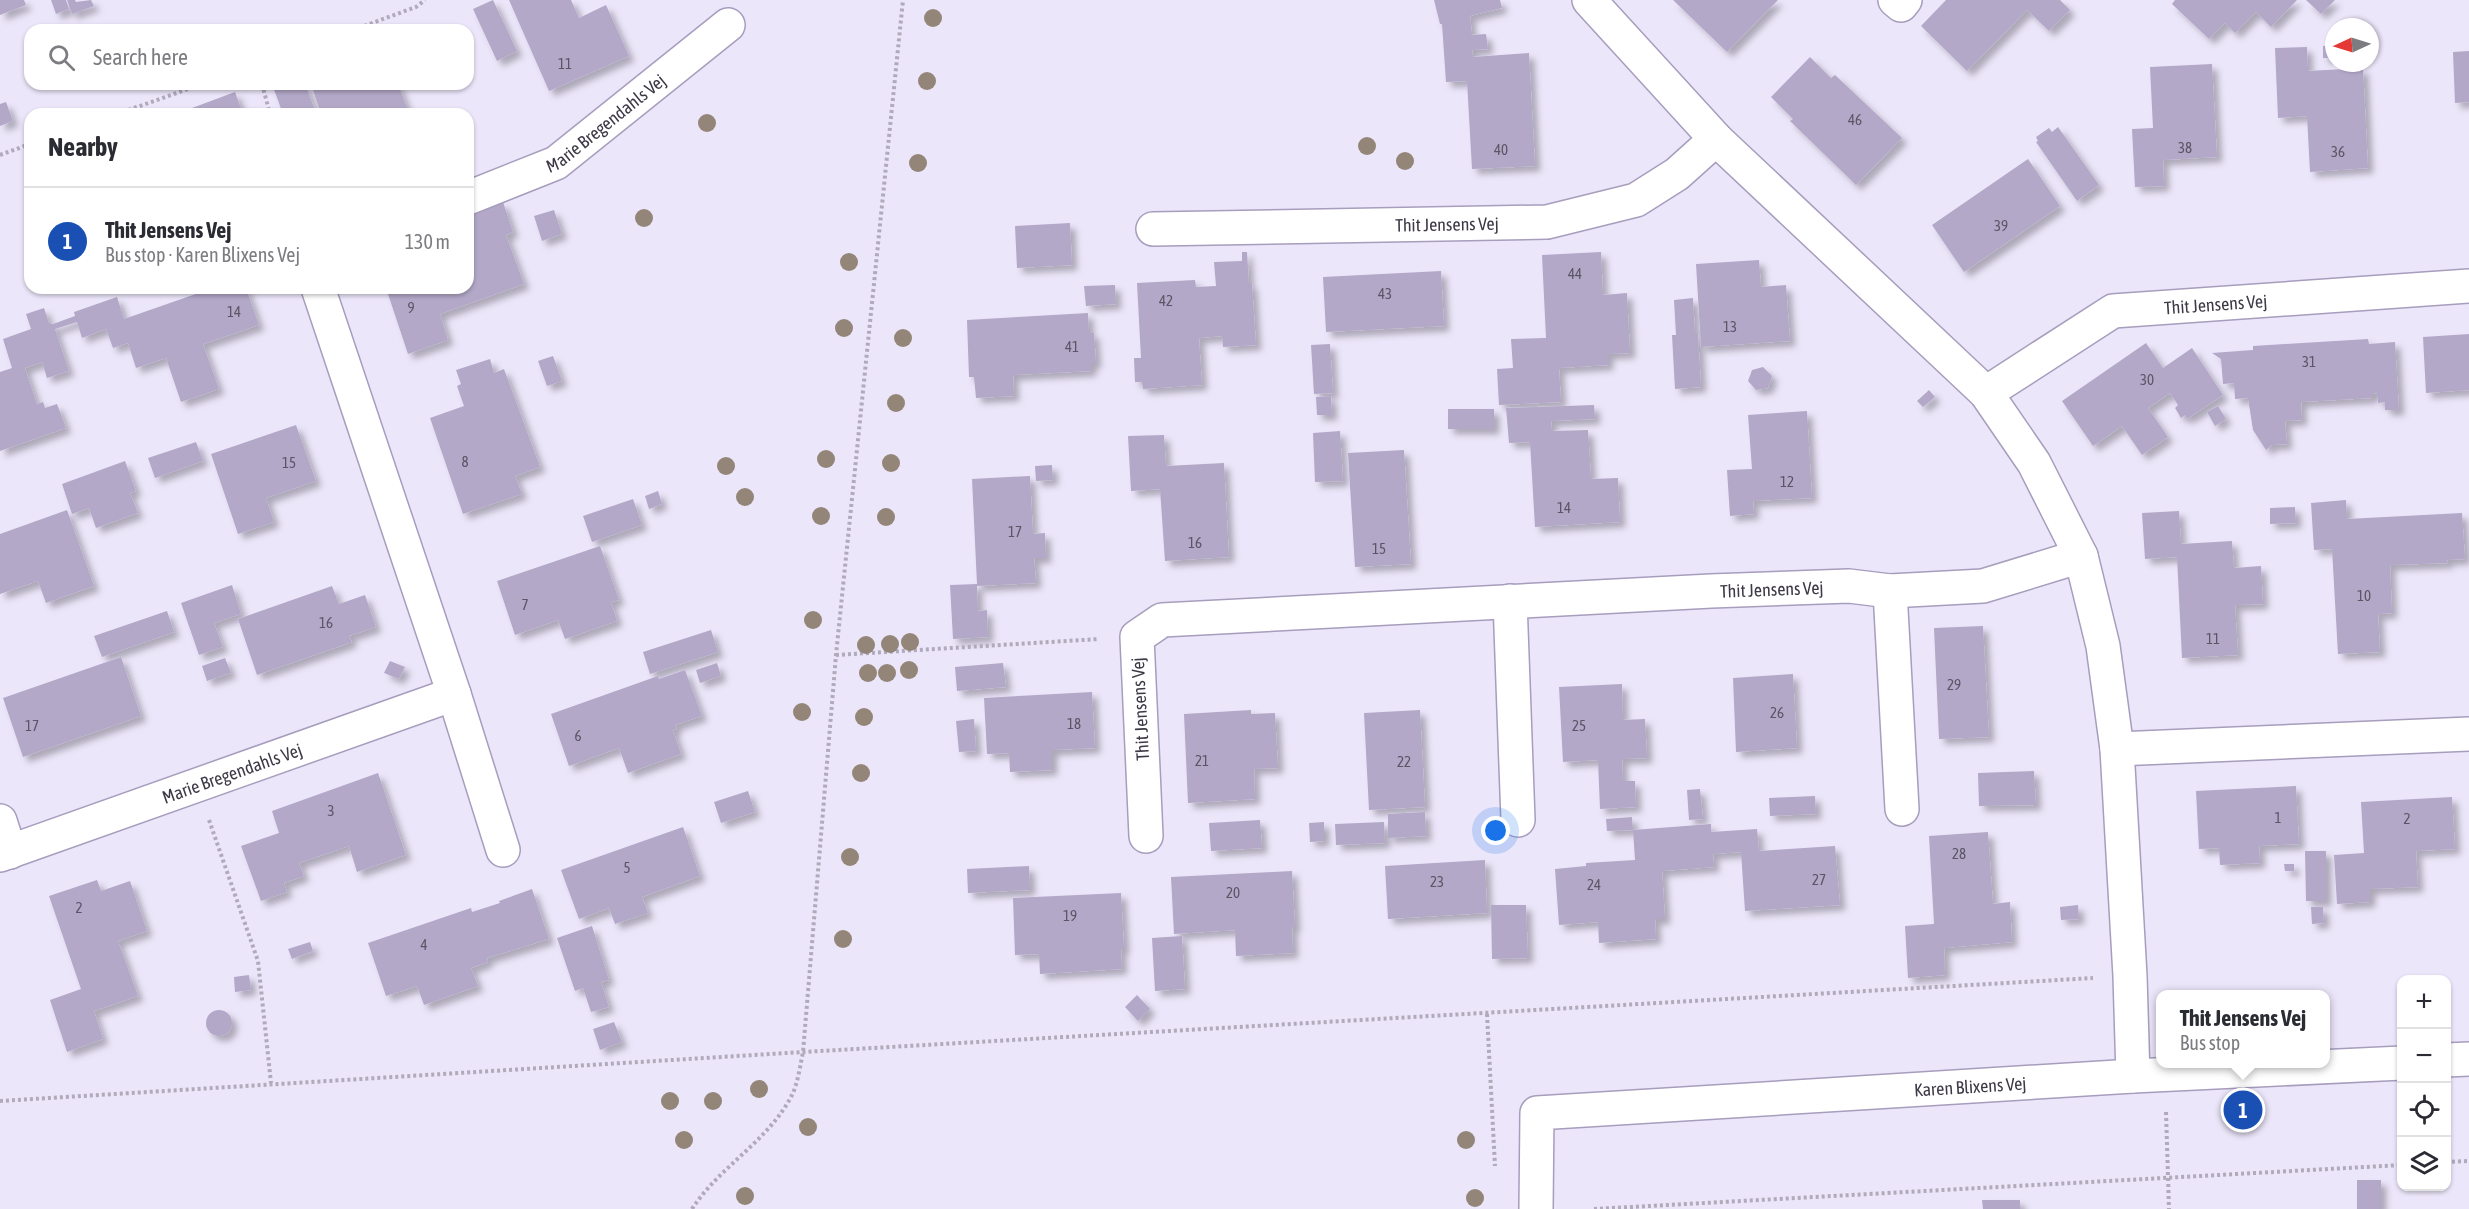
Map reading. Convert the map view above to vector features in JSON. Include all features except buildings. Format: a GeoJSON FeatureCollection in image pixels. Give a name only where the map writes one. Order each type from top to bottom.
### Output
{"type":"FeatureCollection","features":[{"type":"Feature","properties":{"kind":"street"},"geometry":{"type":"LineString","coordinates":[[1589,0],[1716,139],[1986,393],[2034,463],[2081,556],[2103,646],[2117,749],[2130,976],[2149,1076]]}},
{"type":"Feature","properties":{"kind":"street"},"geometry":{"type":"LineString","coordinates":[[1895,0],[1901,4],[1905,0]]}},
{"type":"Feature","properties":{"kind":"street","name":"Marie Bregendahls Vej"},"geometry":{"type":"LineString","coordinates":[[474,196],[556,164],[728,25]]}},
{"type":"Feature","properties":{"kind":"street","name":"Thit Jensens Vej"},"geometry":{"type":"LineString","coordinates":[[1153,229],[1546,222],[1636,200],[1677,174],[1716,139]]}},
{"type":"Feature","properties":{"kind":"street","name":"Thit Jensens Vej"},"geometry":{"type":"LineString","coordinates":[[1986,393],[2113,311],[2469,286]]}},
{"type":"Feature","properties":{"kind":"street"},"geometry":{"type":"LineString","coordinates":[[320,294],[454,694],[503,850]]}},
{"type":"Feature","properties":{"kind":"street","name":"Thit Jensens Vej"},"geometry":{"type":"LineString","coordinates":[[1146,836],[1137,637],[1162,620],[1849,586],[1890,591],[1983,586],[2081,556]]}},
{"type":"Feature","properties":{"kind":"street"},"geometry":{"type":"LineString","coordinates":[[1890,591],[1902,809]]}},
{"type":"Feature","properties":{"kind":"street"},"geometry":{"type":"LineString","coordinates":[[1510,601],[1518,820]]}},
{"type":"Feature","properties":{"kind":"street","name":"Marie Bregendahls Vej"},"geometry":{"type":"LineString","coordinates":[[0,821],[5,854],[454,694]]}},
{"type":"Feature","properties":{"kind":"street"},"geometry":{"type":"LineString","coordinates":[[2117,749],[2469,734]]}},
{"type":"Feature","properties":{"kind":"street"},"geometry":{"type":"LineString","coordinates":[[2451,1060],[2469,1059]]}},
{"type":"Feature","properties":{"kind":"street","name":"Karen Blixens Vej"},"geometry":{"type":"LineString","coordinates":[[2330,1067],[2397,1063]]}},
{"type":"Feature","properties":{"kind":"street","name":"Karen Blixens Vej"},"geometry":{"type":"LineString","coordinates":[[1536,1209],[1537,1113],[2305,1068]]}},
{"type":"Feature","properties":{"kind":"path"},"geometry":{"type":"LineString","coordinates":[[369,24],[416,7],[425,0]]}},
{"type":"Feature","properties":{"kind":"path"},"geometry":{"type":"LineString","coordinates":[[692,1209],[703,1192],[772,1127],[793,1095],[803,1052],[836,655],[903,0]]}},
{"type":"Feature","properties":{"kind":"path"},"geometry":{"type":"LineString","coordinates":[[134,108],[185,90]]}},
{"type":"Feature","properties":{"kind":"path"},"geometry":{"type":"LineString","coordinates":[[264,90],[268,108]]}},
{"type":"Feature","properties":{"kind":"path"},"geometry":{"type":"LineString","coordinates":[[0,155],[24,146]]}},
{"type":"Feature","properties":{"kind":"path"},"geometry":{"type":"LineString","coordinates":[[836,655],[1137,637]]}},
{"type":"Feature","properties":{"kind":"path"},"geometry":{"type":"LineString","coordinates":[[197,785],[258,961],[271,1083]]}},
{"type":"Feature","properties":{"kind":"path"},"geometry":{"type":"LineString","coordinates":[[0,1101],[271,1083],[2130,976]]}},
{"type":"Feature","properties":{"kind":"path"},"geometry":{"type":"LineString","coordinates":[[1487,1014],[1496,1175]]}},
{"type":"Feature","properties":{"kind":"path"},"geometry":{"type":"LineString","coordinates":[[2149,1076],[2169,1176],[2169,1209]]}},
{"type":"Feature","properties":{"kind":"path"},"geometry":{"type":"LineString","coordinates":[[2451,1162],[2469,1161]]}},
{"type":"Feature","properties":{"kind":"path"},"geometry":{"type":"LineString","coordinates":[[1594,1209],[2397,1165]]}},
{"type":"Feature","properties":{"kind":"place","name":"Thit Jensens Vej"},"geometry":{"type":"Point","coordinates":[2243,1110]}}]}
